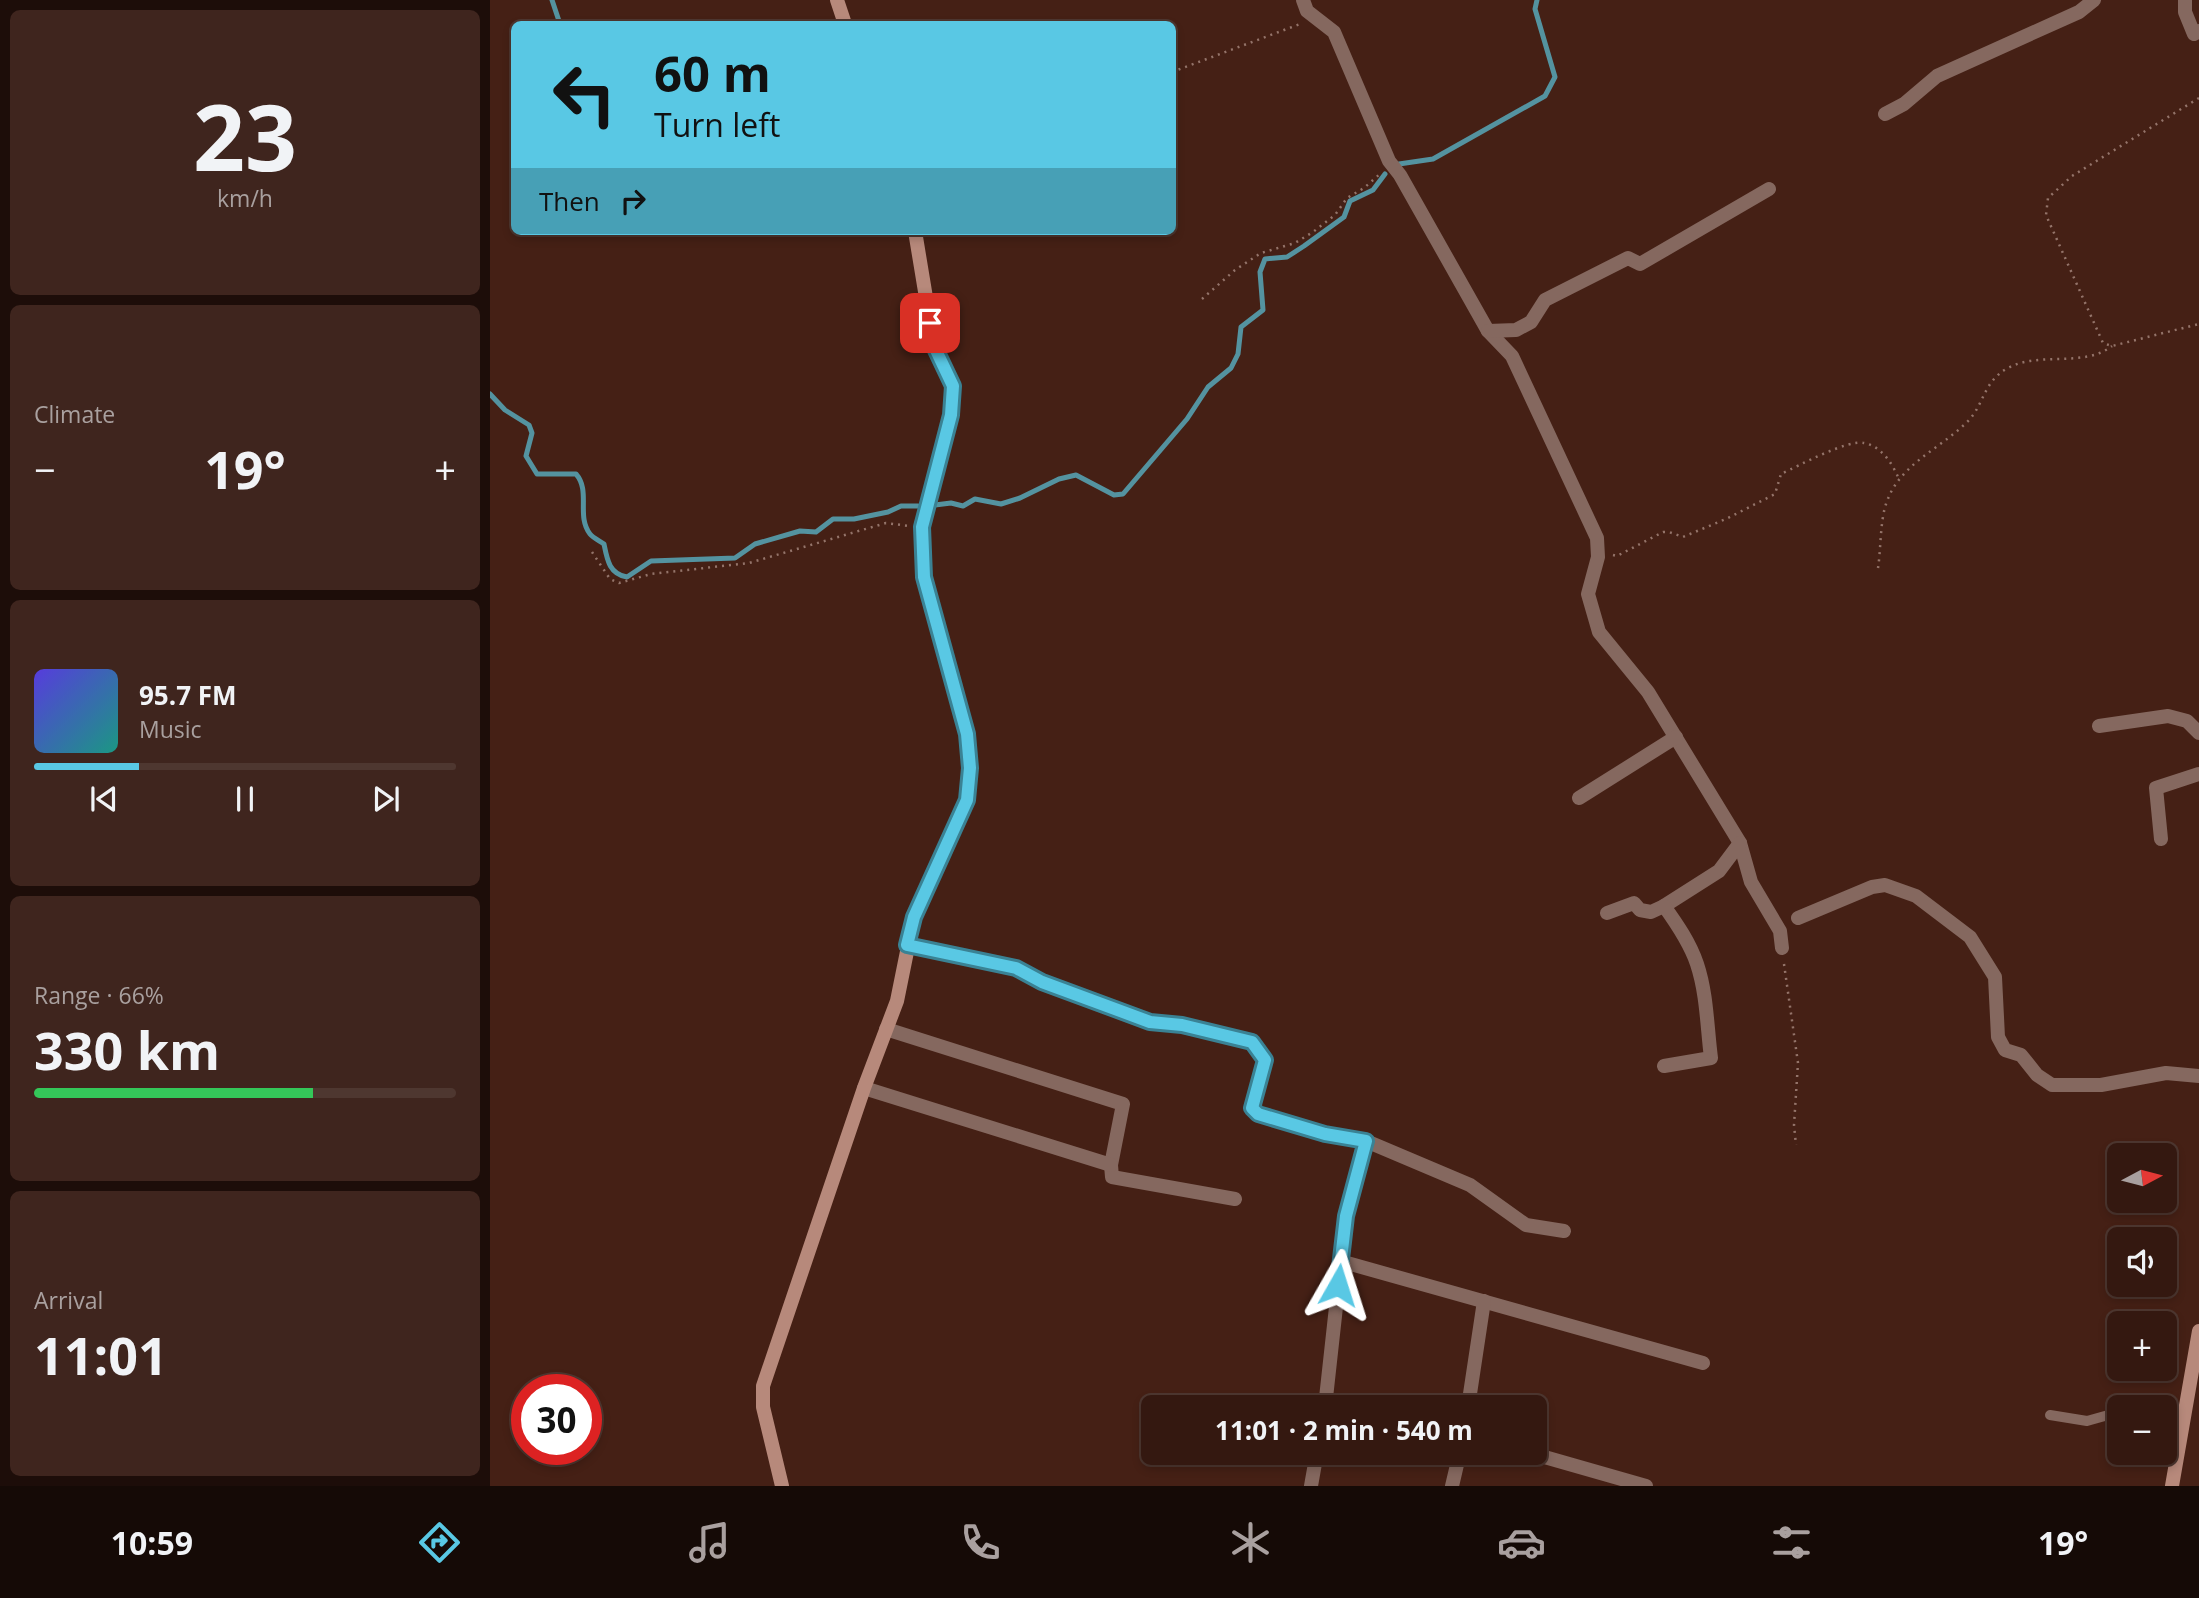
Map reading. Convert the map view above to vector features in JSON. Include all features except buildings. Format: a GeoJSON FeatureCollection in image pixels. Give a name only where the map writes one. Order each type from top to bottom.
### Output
{"type":"FeatureCollection","features":[{"type":"Feature","properties":{"kind":"street"},"geometry":{"type":"LineString","coordinates":[[837,0],[844,21]]}},
{"type":"Feature","properties":{"kind":"street"},"geometry":{"type":"LineString","coordinates":[[1303,0],[1307,10],[1334,32],[1389,161],[1400,175],[1488,331],[1512,356],[1597,538],[1598,556],[1588,594],[1599,632],[1648,691],[1740,843],[1751,882],[1780,931],[1782,948]]}},
{"type":"Feature","properties":{"kind":"street"},"geometry":{"type":"LineString","coordinates":[[1885,114],[1904,104],[1937,76],[2079,12],[2094,0]]}},
{"type":"Feature","properties":{"kind":"street"},"geometry":{"type":"LineString","coordinates":[[2189,7],[2194,34],[2199,31]]}},
{"type":"Feature","properties":{"kind":"street"},"geometry":{"type":"LineString","coordinates":[[1488,331],[1516,330],[1531,321],[1545,300],[1628,258],[1640,264],[1769,189]]}},
{"type":"Feature","properties":{"kind":"street"},"geometry":{"type":"LineString","coordinates":[[782,1486],[762,1407],[763,1386],[864,1088],[897,1001],[914,917],[967,800],[970,768],[967,734],[924,577],[922,527],[951,415],[953,386],[934,346],[916,235]]}},
{"type":"Feature","properties":{"kind":"street"},"geometry":{"type":"LineString","coordinates":[[2099,726],[2168,716],[2187,721],[2199,733]]}},
{"type":"Feature","properties":{"kind":"street"},"geometry":{"type":"LineString","coordinates":[[1578,798],[1675,737]]}},
{"type":"Feature","properties":{"kind":"street"},"geometry":{"type":"LineString","coordinates":[[2161,839],[2157,788],[2199,774]]}},
{"type":"Feature","properties":{"kind":"street"},"geometry":{"type":"LineString","coordinates":[[1607,914],[1634,903],[1640,910],[1651,912],[1664,906],[1720,871],[1740,843]]}},
{"type":"Feature","properties":{"kind":"street"},"geometry":{"type":"LineString","coordinates":[[1798,918],[1872,887],[1885,885],[1916,896],[1970,937],[1995,977],[1998,1037],[2005,1050],[2021,1055],[2037,1075],[2052,1085],[2101,1084],[2166,1073],[2199,1076]]}},
{"type":"Feature","properties":{"kind":"street"},"geometry":{"type":"LineString","coordinates":[[1664,906],[1684,934],[1698,965],[1704,991],[1710,1058],[1664,1066]]}},
{"type":"Feature","properties":{"kind":"street"},"geometry":{"type":"LineString","coordinates":[[907,945],[1016,968],[1042,982],[1150,1022],[1182,1025],[1252,1042],[1265,1060],[1252,1108],[1258,1114],[1325,1134],[1366,1141],[1470,1185],[1526,1225],[1564,1231]]}},
{"type":"Feature","properties":{"kind":"street"},"geometry":{"type":"LineString","coordinates":[[886,1029],[1123,1104],[1111,1165],[1112,1177],[1235,1199]]}},
{"type":"Feature","properties":{"kind":"street"},"geometry":{"type":"LineString","coordinates":[[864,1088],[1111,1165]]}},
{"type":"Feature","properties":{"kind":"street"},"geometry":{"type":"LineString","coordinates":[[1326,1395],[1346,1216],[1366,1141]]}},
{"type":"Feature","properties":{"kind":"street"},"geometry":{"type":"LineString","coordinates":[[1340,1261],[1703,1363]]}},
{"type":"Feature","properties":{"kind":"street"},"geometry":{"type":"LineString","coordinates":[[1470,1395],[1484,1301]]}},
{"type":"Feature","properties":{"kind":"street"},"geometry":{"type":"LineString","coordinates":[[2172,1486],[2199,1331]]}},
{"type":"Feature","properties":{"kind":"street"},"geometry":{"type":"LineString","coordinates":[[1547,1458],[1646,1486]]}},
{"type":"Feature","properties":{"kind":"street"},"geometry":{"type":"LineString","coordinates":[[1311,1486],[1315,1465]]}},
{"type":"Feature","properties":{"kind":"street"},"geometry":{"type":"LineString","coordinates":[[1452,1486],[1457,1465]]}},
{"type":"Feature","properties":{"kind":"lane"},"geometry":{"type":"LineString","coordinates":[[2177,1410],[2184,1411]]}},
{"type":"Feature","properties":{"kind":"lane"},"geometry":{"type":"LineString","coordinates":[[2050,1415],[2088,1422],[2107,1416]]}},
{"type":"Feature","properties":{"kind":"path"},"geometry":{"type":"LineString","coordinates":[[1176,71],[1318,18]]}},
{"type":"Feature","properties":{"kind":"path"},"geometry":{"type":"LineString","coordinates":[[2112,346],[2103,342],[2046,215],[2048,198],[2072,176],[2199,97]]}},
{"type":"Feature","properties":{"kind":"path"},"geometry":{"type":"LineString","coordinates":[[1202,299],[1235,270],[1261,253],[1295,243],[1313,232],[1335,215],[1347,198],[1380,174],[1389,161]]}},
{"type":"Feature","properties":{"kind":"path"},"geometry":{"type":"LineString","coordinates":[[1878,568],[1885,506],[1898,477],[1970,421],[1989,383],[2009,367],[2102,354],[2112,346],[2199,324]]}},
{"type":"Feature","properties":{"kind":"path"},"geometry":{"type":"LineString","coordinates":[[1597,538],[1605,551],[1617,556],[1663,533],[1669,532],[1683,537],[1775,494],[1781,474],[1849,444],[1865,443],[1889,459],[1898,477]]}},
{"type":"Feature","properties":{"kind":"path"},"geometry":{"type":"LineString","coordinates":[[592,551],[610,579],[619,583],[651,575],[749,563],[886,523],[922,527]]}},
{"type":"Feature","properties":{"kind":"path"},"geometry":{"type":"LineString","coordinates":[[1782,948],[1798,1063],[1794,1125],[1796,1145]]}},
{"type":"Feature","properties":{"kind":"waterway"},"geometry":{"type":"LineString","coordinates":[[552,0],[559,21]]}},
{"type":"Feature","properties":{"kind":"waterway"},"geometry":{"type":"LineString","coordinates":[[1399,164],[1433,159],[1545,96],[1555,77],[1535,9],[1537,0]]}},
{"type":"Feature","properties":{"kind":"waterway"},"geometry":{"type":"LineString","coordinates":[[935,505],[951,503],[963,506],[975,499],[1001,504],[1059,479],[1076,475],[1114,495],[1123,494],[1187,419],[1208,387],[1231,368],[1238,354],[1241,327],[1263,310],[1260,272],[1265,259],[1287,257],[1304,246],[1344,217],[1350,201],[1373,190],[1385,174]]}},
{"type":"Feature","properties":{"kind":"waterway"},"geometry":{"type":"LineString","coordinates":[[490,394],[505,410],[529,425],[532,433],[526,456],[537,474],[576,474],[583,488],[586,527],[591,535],[604,544],[608,560],[616,573],[627,577],[651,561],[735,558],[755,544],[800,531],[816,532],[833,519],[854,519],[888,512],[901,506],[918,506]]}},
{"type":"Feature","properties":{"kind":"route"},"geometry":{"type":"LineString","coordinates":[[930,323],[934,346],[953,386],[951,415],[922,527],[924,577],[967,734],[970,768],[967,800],[914,917],[907,945],[1016,968],[1042,982],[1150,1022],[1182,1025],[1252,1042],[1265,1060],[1252,1108],[1258,1114],[1325,1134],[1366,1141],[1346,1216],[1338,1285]]}}]}
